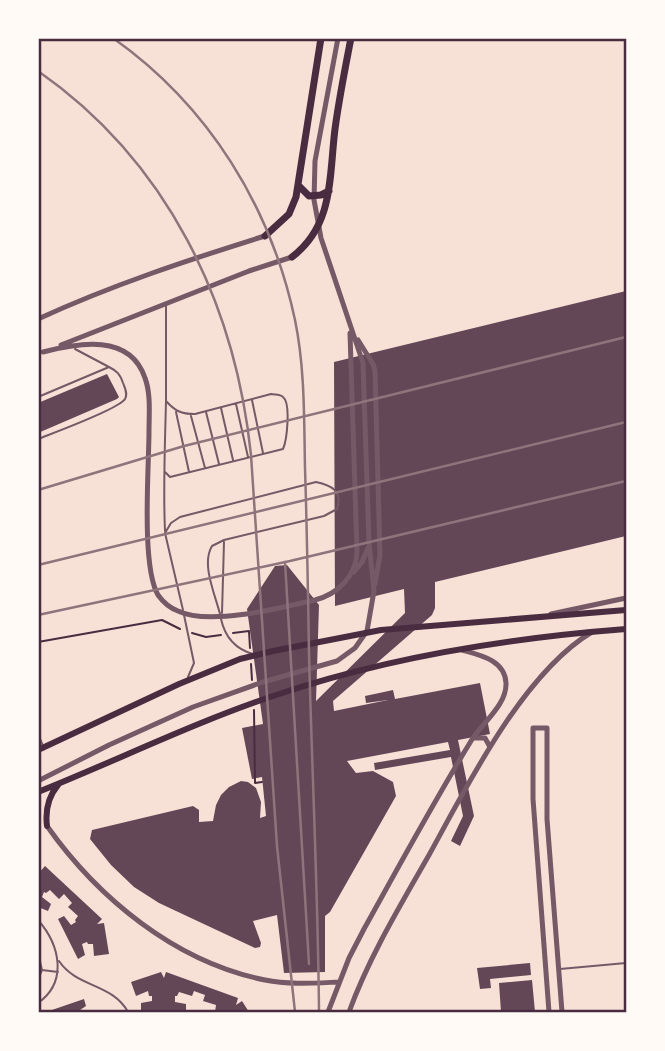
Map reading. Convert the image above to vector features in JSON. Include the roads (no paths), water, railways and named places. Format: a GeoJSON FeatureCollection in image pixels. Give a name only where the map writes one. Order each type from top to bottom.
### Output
{"type":"FeatureCollection","features":[{"type":"Feature","properties":{"kind":"main road"},"geometry":{"type":"LineString","coordinates":[[265,236],[289,214],[299,185],[321,38]]}},
{"type":"Feature","properties":{"kind":"main road"},"geometry":{"type":"LineString","coordinates":[[292,257],[305,248],[314,236],[326,206],[351,38]]}},
{"type":"Feature","properties":{"kind":"main road"},"geometry":{"type":"LineString","coordinates":[[299,185],[309,196],[329,191]]}},
{"type":"Feature","properties":{"kind":"main road"},"geometry":{"type":"LineString","coordinates":[[41,749],[179,684],[240,659],[273,651],[381,629],[626,610]]}},
{"type":"Feature","properties":{"kind":"main road"},"geometry":{"type":"LineString","coordinates":[[38,792],[234,710],[326,679],[462,650],[626,629]]}},
{"type":"Feature","properties":{"kind":"main road"},"geometry":{"type":"LineString","coordinates":[[47,826],[49,800],[60,783]]}},
{"type":"Feature","properties":{"kind":"main road"},"geometry":{"type":"LineString","coordinates":[[38,820],[47,826]]}},
{"type":"Feature","properties":{"kind":"street"},"geometry":{"type":"LineString","coordinates":[[338,38],[315,161],[314,200],[321,238],[364,372],[369,543],[374,591]]}},
{"type":"Feature","properties":{"kind":"street"},"geometry":{"type":"LineString","coordinates":[[38,319],[108,288],[181,261],[265,236]]}},
{"type":"Feature","properties":{"kind":"street"},"geometry":{"type":"LineString","coordinates":[[41,353],[248,271],[292,257]]}},
{"type":"Feature","properties":{"kind":"street"},"geometry":{"type":"LineString","coordinates":[[347,316],[352,354],[357,552],[354,569],[349,577]]}},
{"type":"Feature","properties":{"kind":"street"},"geometry":{"type":"LineString","coordinates":[[38,781],[109,745],[228,694],[337,661],[355,648],[367,631],[380,555],[374,371],[373,364],[354,335]]}},
{"type":"Feature","properties":{"kind":"street"},"geometry":{"type":"LineString","coordinates":[[41,353],[69,345],[109,345],[122,350],[140,367],[148,392],[149,557],[155,587],[164,602],[188,615],[206,617],[227,616],[320,598],[343,585],[362,562],[369,543]]}},
{"type":"Feature","properties":{"kind":"street"},"geometry":{"type":"LineString","coordinates":[[535,617],[626,598]]}},
{"type":"Feature","properties":{"kind":"street"},"geometry":{"type":"LineString","coordinates":[[349,1013],[381,940],[490,747],[556,661],[570,647],[593,632]]}},
{"type":"Feature","properties":{"kind":"street"},"geometry":{"type":"LineString","coordinates":[[328,1013],[339,982],[364,929],[473,738],[503,698],[506,678],[498,665],[484,656],[462,650]]}},
{"type":"Feature","properties":{"kind":"street"},"geometry":{"type":"LineString","coordinates":[[549,1013],[534,809],[533,728],[547,728],[547,819],[562,1013]]}},
{"type":"Feature","properties":{"kind":"street"},"geometry":{"type":"LineString","coordinates":[[473,738],[485,738],[490,747]]}},
{"type":"Feature","properties":{"kind":"street"},"geometry":{"type":"LineString","coordinates":[[47,826],[72,859],[101,890],[141,923],[186,950],[265,980],[339,982]]}},
{"type":"Feature","properties":{"kind":"lane"},"geometry":{"type":"LineString","coordinates":[[166,304],[165,533],[192,652],[191,672],[187,679],[179,684]]}},
{"type":"Feature","properties":{"kind":"lane"},"geometry":{"type":"LineString","coordinates":[[38,439],[113,408],[125,400],[127,394],[118,372],[69,345]]}},
{"type":"Feature","properties":{"kind":"lane"},"geometry":{"type":"LineString","coordinates":[[38,397],[109,368]]}},
{"type":"Feature","properties":{"kind":"lane"},"geometry":{"type":"LineString","coordinates":[[165,472],[170,477],[189,473],[283,449],[287,442],[287,405],[285,398],[280,395],[271,394],[191,414],[176,411]]}},
{"type":"Feature","properties":{"kind":"lane"},"geometry":{"type":"LineString","coordinates":[[252,399],[263,454]]}},
{"type":"Feature","properties":{"kind":"lane"},"geometry":{"type":"LineString","coordinates":[[166,401],[176,411],[189,473]]}},
{"type":"Feature","properties":{"kind":"lane"},"geometry":{"type":"LineString","coordinates":[[236,404],[248,458]]}},
{"type":"Feature","properties":{"kind":"lane"},"geometry":{"type":"LineString","coordinates":[[221,407],[233,461]]}},
{"type":"Feature","properties":{"kind":"lane"},"geometry":{"type":"LineString","coordinates":[[206,411],[219,465]]}},
{"type":"Feature","properties":{"kind":"lane"},"geometry":{"type":"LineString","coordinates":[[191,414],[205,469]]}},
{"type":"Feature","properties":{"kind":"lane"},"geometry":{"type":"LineString","coordinates":[[165,533],[171,523],[180,517],[316,482],[334,489],[339,495],[337,509],[324,516],[224,540],[212,545],[207,558],[222,625],[232,642],[243,651],[254,654],[273,651]]}},
{"type":"Feature","properties":{"kind":"lane"},"geometry":{"type":"LineString","coordinates":[[222,625],[224,540]]}},
{"type":"Feature","properties":{"kind":"lane"},"geometry":{"type":"LineString","coordinates":[[38,734],[41,749]]}},
{"type":"Feature","properties":{"kind":"lane"},"geometry":{"type":"LineString","coordinates":[[38,920],[47,931],[59,961],[71,975],[109,992],[128,1013]]}},
{"type":"Feature","properties":{"kind":"lane"},"geometry":{"type":"LineString","coordinates":[[38,953],[42,970],[38,980]]}},
{"type":"Feature","properties":{"kind":"lane"},"geometry":{"type":"LineString","coordinates":[[38,1003],[49,994],[59,972],[59,961]]}},
{"type":"Feature","properties":{"kind":"lane"},"geometry":{"type":"LineString","coordinates":[[559,970],[626,963]]}},
{"type":"Feature","properties":{"kind":"lane"},"geometry":{"type":"LineString","coordinates":[[42,970],[59,972]]}},
{"type":"Feature","properties":{"kind":"railway"},"geometry":{"type":"LineString","coordinates":[[113,38],[179,95],[231,162],[270,238],[295,320],[301,356],[304,412],[319,1012]]}},
{"type":"Feature","properties":{"kind":"railway"},"geometry":{"type":"LineString","coordinates":[[38,71],[84,107],[123,147],[158,192],[187,239],[211,290],[229,343],[243,398],[251,455],[277,846],[295,1012]]}},
{"type":"Feature","properties":{"kind":"railway"},"geometry":{"type":"LineString","coordinates":[[38,490],[184,446],[626,337]]}},
{"type":"Feature","properties":{"kind":"railway"},"geometry":{"type":"LineString","coordinates":[[38,565],[626,422]]}},
{"type":"Feature","properties":{"kind":"railway"},"geometry":{"type":"LineString","coordinates":[[38,615],[290,561],[626,481]]}},
{"type":"Feature","properties":{"kind":"railway"},"geometry":{"type":"LineString","coordinates":[[285,562],[309,964]]}}]}
